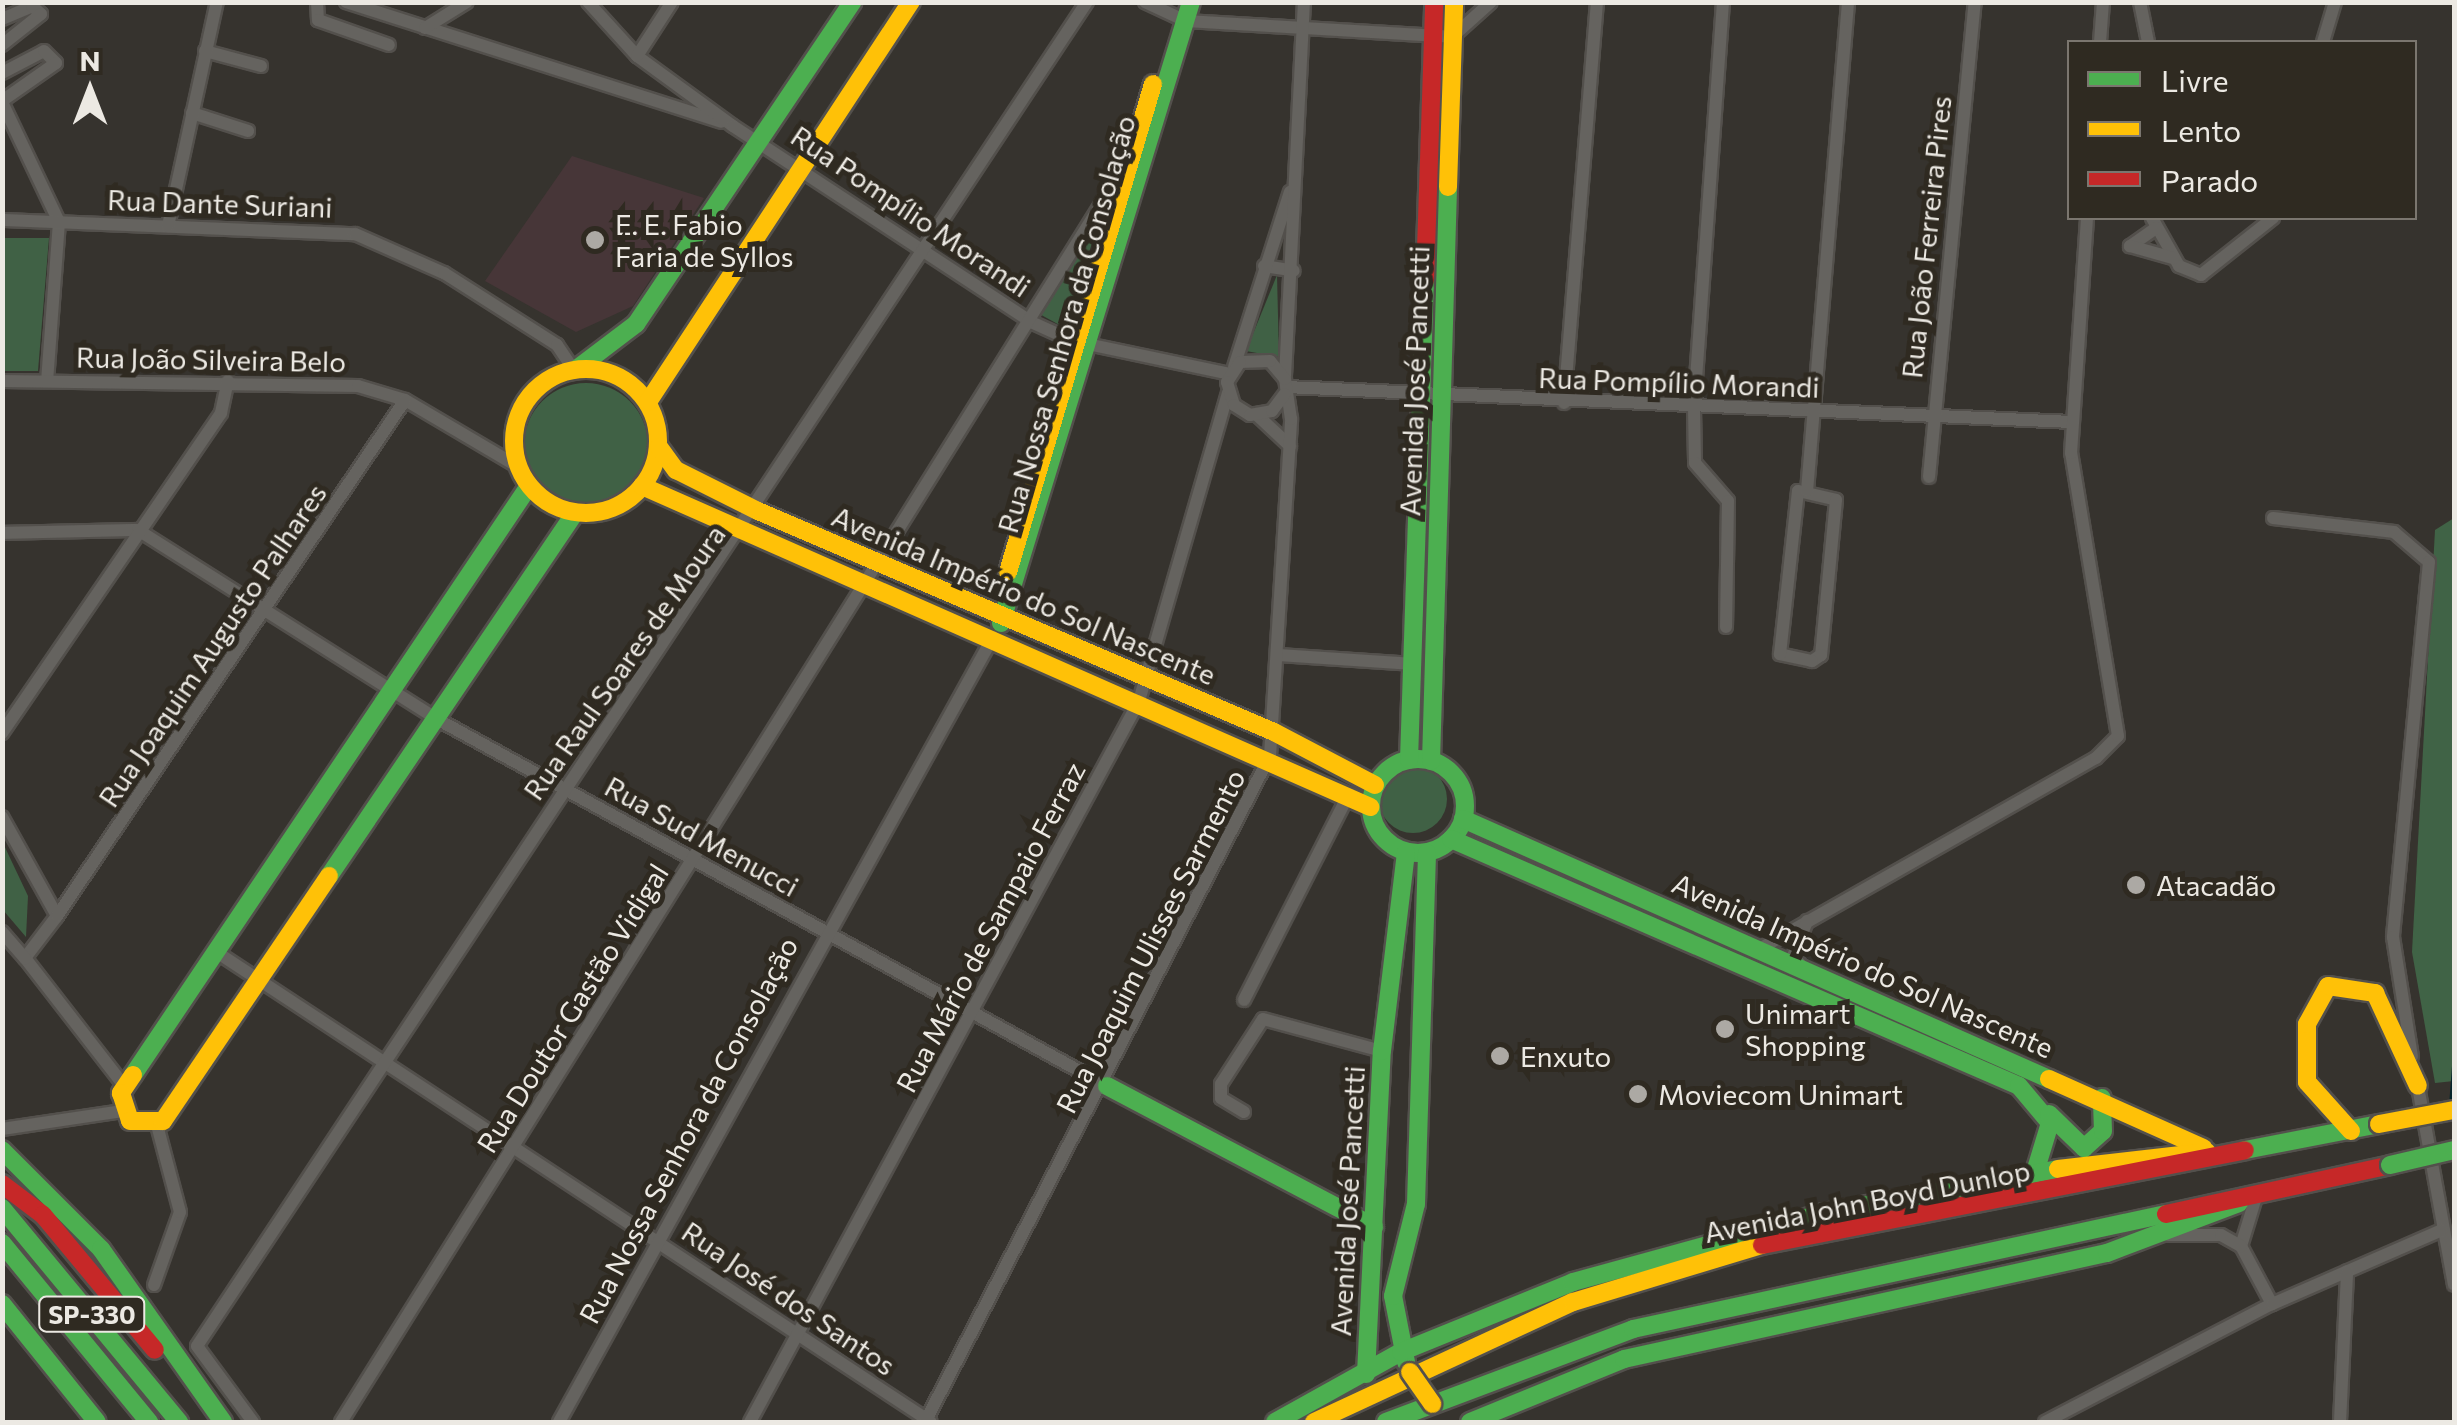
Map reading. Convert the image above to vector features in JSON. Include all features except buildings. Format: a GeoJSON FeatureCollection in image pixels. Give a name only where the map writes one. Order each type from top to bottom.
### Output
{"type":"FeatureCollection","features":[{"type":"Feature","properties":{"kind":"main road"},"geometry":{"type":"LineString","coordinates":[[576,369],[618,376],[648,402],[658,447],[642,486],[612,508],[575,512],[529,486],[517,466],[513,430],[527,397],[576,369],[636,324],[852,2]]}},
{"type":"Feature","properties":{"kind":"main road"},"geometry":{"type":"LineString","coordinates":[[648,402],[911,2]]}},
{"type":"Feature","properties":{"kind":"main road","name":"Avenida José Pancetti"},"geometry":{"type":"LineString","coordinates":[[1431,761],[1442,397],[1442,36],[1434,2]]}},
{"type":"Feature","properties":{"kind":"main road","name":"Avenida José Pancetti"},"geometry":{"type":"LineString","coordinates":[[1408,760],[1421,396],[1442,36],[1454,2]]}},
{"type":"Feature","properties":{"kind":"main road","name":"Rua Nossa Senhora da Consolação"},"geometry":{"type":"LineString","coordinates":[[1081,343],[1128,160],[1183,11]]}},
{"type":"Feature","properties":{"kind":"main road","name":"Rua Nossa Senhora da Consolação"},"geometry":{"type":"LineString","coordinates":[[988,632],[1000,611],[1183,11]]}},
{"type":"Feature","properties":{"kind":"main road","name":"Avenida Império do Sol Nascente"},"geometry":{"type":"LineString","coordinates":[[658,447],[676,470],[758,511],[1000,611],[1147,680],[1274,732],[1375,786]]}},
{"type":"Feature","properties":{"kind":"main road"},"geometry":{"type":"LineString","coordinates":[[529,486],[126,1087],[123,1111],[157,1125],[263,981],[575,512]]}},
{"type":"Feature","properties":{"kind":"main road","name":"Avenida Império do Sol Nascente"},"geometry":{"type":"LineString","coordinates":[[642,486],[1270,756],[1370,807]]}},
{"type":"Feature","properties":{"kind":"main road"},"geometry":{"type":"LineString","coordinates":[[1408,760],[1431,761],[1458,781],[1463,818],[1452,840],[1427,852],[1406,852],[1380,836],[1370,807],[1375,786],[1408,760]]}},
{"type":"Feature","properties":{"kind":"main road","name":"Avenida Império do Sol Nascente"},"geometry":{"type":"LineString","coordinates":[[1463,818],[1808,974],[2102,1098],[2212,1152],[2241,1156]]}},
{"type":"Feature","properties":{"kind":"main road","name":"Avenida Império do Sol Nascente"},"geometry":{"type":"LineString","coordinates":[[1452,840],[2019,1086],[2046,1112],[2065,1139],[2084,1148],[2104,1131],[2102,1098]]}},
{"type":"Feature","properties":{"kind":"main road","name":"Avenida José Pancetti"},"geometry":{"type":"LineString","coordinates":[[1366,1374],[1382,1051],[1406,852]]}},
{"type":"Feature","properties":{"kind":"main road","name":"Avenida José Pancetti"},"geometry":{"type":"LineString","coordinates":[[1427,852],[1416,1204],[1393,1296],[1401,1352],[1433,1422]]}},
{"type":"Feature","properties":{"kind":"main road"},"geometry":{"type":"LineString","coordinates":[[2352,1130],[2306,1082],[2308,1024],[2328,986],[2346,982],[2374,993],[2418,1086]]}},
{"type":"Feature","properties":{"kind":"main road","name":"Rua Sud Menucci"},"geometry":{"type":"LineString","coordinates":[[1107,1086],[1374,1227]]}},
{"type":"Feature","properties":{"kind":"main road","name":"Avenida John Boyd Dunlop"},"geometry":{"type":"LineString","coordinates":[[1314,1422],[1573,1302],[1728,1252],[2241,1156],[2454,1110]]}},
{"type":"Feature","properties":{"kind":"main road"},"geometry":{"type":"LineString","coordinates":[[2036,1172],[2046,1112]]}},
{"type":"Feature","properties":{"kind":"main road"},"geometry":{"type":"LineString","coordinates":[[5,1137],[101,1248],[220,1422]]}},
{"type":"Feature","properties":{"kind":"main road"},"geometry":{"type":"LineString","coordinates":[[1386,1422],[1633,1329],[2280,1182],[2390,1165],[2454,1150]]}},
{"type":"Feature","properties":{"kind":"main road"},"geometry":{"type":"LineString","coordinates":[[1284,1419],[1401,1352],[1573,1282],[1824,1213],[2136,1154],[2212,1152]]}},
{"type":"Feature","properties":{"kind":"main road"},"geometry":{"type":"LineString","coordinates":[[1470,1422],[1624,1358],[2159,1236],[2280,1182]]}},
{"type":"Feature","properties":{"kind":"main road"},"geometry":{"type":"LineString","coordinates":[[2,1184],[42,1215],[220,1422]]}},
{"type":"Feature","properties":{"kind":"main road","name":"SP-330"},"geometry":{"type":"LineString","coordinates":[[2,1208],[179,1422]]}},
{"type":"Feature","properties":{"kind":"main road","name":"SP-330"},"geometry":{"type":"LineString","coordinates":[[2,1243],[149,1422]]}},
{"type":"Feature","properties":{"kind":"main road"},"geometry":{"type":"LineString","coordinates":[[2,1304],[97,1422]]}},
{"type":"Feature","properties":{"kind":"street"},"geometry":{"type":"LineString","coordinates":[[168,226],[216,2]]}},
{"type":"Feature","properties":{"kind":"street"},"geometry":{"type":"LineString","coordinates":[[317,2],[318,20],[389,46]]}},
{"type":"Feature","properties":{"kind":"street"},"geometry":{"type":"LineString","coordinates":[[346,2],[733,126]]}},
{"type":"Feature","properties":{"kind":"street"},"geometry":{"type":"LineString","coordinates":[[425,28],[467,2]]}},
{"type":"Feature","properties":{"kind":"street"},"geometry":{"type":"LineString","coordinates":[[588,2],[636,56],[733,126]]}},
{"type":"Feature","properties":{"kind":"street"},"geometry":{"type":"LineString","coordinates":[[636,56],[672,2]]}},
{"type":"Feature","properties":{"kind":"street","name":"Rua Raul Soares de Moura"},"geometry":{"type":"LineString","coordinates":[[253,1422],[196,1346],[564,790],[747,528],[1087,2]]}},
{"type":"Feature","properties":{"kind":"street"},"geometry":{"type":"LineString","coordinates":[[1144,2],[1303,34],[1442,36],[1491,2]]}},
{"type":"Feature","properties":{"kind":"street","name":"Rua Joaquim Ulisses Sarmento"},"geometry":{"type":"LineString","coordinates":[[927,1421],[1107,1086],[1270,756],[1290,446],[1285,387],[1294,270],[1294,180],[1304,2]]}},
{"type":"Feature","properties":{"kind":"street"},"geometry":{"type":"LineString","coordinates":[[1564,403],[1597,2]]}},
{"type":"Feature","properties":{"kind":"street"},"geometry":{"type":"LineString","coordinates":[[1723,2],[1694,409],[1695,459],[1728,500],[1726,627]]}},
{"type":"Feature","properties":{"kind":"street"},"geometry":{"type":"LineString","coordinates":[[1807,491],[1820,412],[1848,2]]}},
{"type":"Feature","properties":{"kind":"street","name":"Rua João Ferreira Pires"},"geometry":{"type":"LineString","coordinates":[[1929,476],[1975,2]]}},
{"type":"Feature","properties":{"kind":"street"},"geometry":{"type":"LineString","coordinates":[[2100,40],[2103,2]]}},
{"type":"Feature","properties":{"kind":"street"},"geometry":{"type":"LineString","coordinates":[[2140,2],[2148,40]]}},
{"type":"Feature","properties":{"kind":"street"},"geometry":{"type":"LineString","coordinates":[[2323,40],[2335,2]]}},
{"type":"Feature","properties":{"kind":"street"},"geometry":{"type":"LineString","coordinates":[[2,19],[32,6],[41,14],[2,45]]}},
{"type":"Feature","properties":{"kind":"street"},"geometry":{"type":"LineString","coordinates":[[2,73],[44,51],[56,63],[2,101],[59,222],[47,380]]}},
{"type":"Feature","properties":{"kind":"street"},"geometry":{"type":"LineString","coordinates":[[205,51],[261,66]]}},
{"type":"Feature","properties":{"kind":"street"},"geometry":{"type":"LineString","coordinates":[[192,114],[248,131]]}},
{"type":"Feature","properties":{"kind":"street","name":"Rua Pompílio Morandi"},"geometry":{"type":"LineString","coordinates":[[733,126],[762,140],[1030,322],[1081,343],[1204,374],[1232,370],[1263,358],[1285,387],[1694,409],[2072,422]]}},
{"type":"Feature","properties":{"kind":"street","name":"Rua Doutor Gastão Vidigal"},"geometry":{"type":"LineString","coordinates":[[341,1422],[1128,160]]}},
{"type":"Feature","properties":{"kind":"street"},"geometry":{"type":"LineString","coordinates":[[1232,370],[1294,180]]}},
{"type":"Feature","properties":{"kind":"street","name":"Rua Dante Suriani"},"geometry":{"type":"LineString","coordinates":[[2,220],[168,226],[287,225],[396,246],[543,336],[576,369]]}},
{"type":"Feature","properties":{"kind":"street"},"geometry":{"type":"LineString","coordinates":[[1756,951],[2096,758],[2118,725],[2072,422],[2087,220]]}},
{"type":"Feature","properties":{"kind":"street"},"geometry":{"type":"LineString","coordinates":[[2173,258],[2130,246],[2154,223],[2173,258],[2188,272],[2212,272],[2271,220]]}},
{"type":"Feature","properties":{"kind":"street"},"geometry":{"type":"LineString","coordinates":[[1264,266],[1294,270]]}},
{"type":"Feature","properties":{"kind":"street","name":"Rua Mário de Sampaio Ferraz"},"geometry":{"type":"LineString","coordinates":[[750,1422],[1139,701],[1218,432],[1232,370]]}},
{"type":"Feature","properties":{"kind":"street","name":"Rua Pompílio Morandi"},"geometry":{"type":"LineString","coordinates":[[1204,374],[1254,416]]}},
{"type":"Feature","properties":{"kind":"street","name":"Rua João Silveira Belo"},"geometry":{"type":"LineString","coordinates":[[2,381],[228,381],[358,386],[405,400],[517,466]]}},
{"type":"Feature","properties":{"kind":"street"},"geometry":{"type":"LineString","coordinates":[[2,733],[221,412],[228,381]]}},
{"type":"Feature","properties":{"kind":"street"},"geometry":{"type":"LineString","coordinates":[[1218,432],[1254,416],[1285,387]]}},
{"type":"Feature","properties":{"kind":"street","name":"Rua Joaquim Augusto Palhares"},"geometry":{"type":"LineString","coordinates":[[25,958],[266,612],[405,400]]}},
{"type":"Feature","properties":{"kind":"street"},"geometry":{"type":"LineString","coordinates":[[1254,416],[1290,446]]}},
{"type":"Feature","properties":{"kind":"street"},"geometry":{"type":"LineString","coordinates":[[1807,491],[1836,500],[1821,655],[1788,661],[1780,654],[1792,498],[1807,491]]}},
{"type":"Feature","properties":{"kind":"street"},"geometry":{"type":"LineString","coordinates":[[2274,518],[2394,532],[2429,562],[2393,938],[2454,1286]]}},
{"type":"Feature","properties":{"kind":"street"},"geometry":{"type":"LineString","coordinates":[[2,533],[138,530]]}},
{"type":"Feature","properties":{"kind":"street","name":"Rua Sud Menucci"},"geometry":{"type":"LineString","coordinates":[[138,530],[435,718],[824,936],[1107,1086]]}},
{"type":"Feature","properties":{"kind":"street","name":"Rua Nossa Senhora da Consolação"},"geometry":{"type":"LineString","coordinates":[[560,1422],[988,632]]}},
{"type":"Feature","properties":{"kind":"street"},"geometry":{"type":"LineString","coordinates":[[1277,655],[1412,664]]}},
{"type":"Feature","properties":{"kind":"street"},"geometry":{"type":"LineString","coordinates":[[1244,1000],[1349,794]]}},
{"type":"Feature","properties":{"kind":"street"},"geometry":{"type":"LineString","coordinates":[[2,817],[56,916]]}},
{"type":"Feature","properties":{"kind":"street"},"geometry":{"type":"LineString","coordinates":[[1808,919],[1793,956],[1808,974]]}},
{"type":"Feature","properties":{"kind":"street"},"geometry":{"type":"LineString","coordinates":[[2,932],[126,1087]]}},
{"type":"Feature","properties":{"kind":"street","name":"Rua José dos Santos"},"geometry":{"type":"LineString","coordinates":[[218,953],[927,1421]]}},
{"type":"Feature","properties":{"kind":"street"},"geometry":{"type":"LineString","coordinates":[[1244,1112],[1222,1098],[1220,1084],[1263,1019],[1382,1051]]}},
{"type":"Feature","properties":{"kind":"street"},"geometry":{"type":"LineString","coordinates":[[5,1137],[123,1111]]}},
{"type":"Feature","properties":{"kind":"street"},"geometry":{"type":"LineString","coordinates":[[154,1285],[180,1212],[157,1125]]}},
{"type":"Feature","properties":{"kind":"street"},"geometry":{"type":"LineString","coordinates":[[2241,1246],[2257,1194]]}},
{"type":"Feature","properties":{"kind":"street"},"geometry":{"type":"LineString","coordinates":[[2045,1422],[2272,1304],[2442,1230]]}},
{"type":"Feature","properties":{"kind":"street"},"geometry":{"type":"LineString","coordinates":[[2159,1236],[2198,1232],[2241,1246],[2272,1304]]}},
{"type":"Feature","properties":{"kind":"street"},"geometry":{"type":"LineString","coordinates":[[2340,1422],[2347,1271]]}},
{"type":"Feature","properties":{"kind":"shaded area","name":"E. E. Fabio Faria de Syllos"},"geometry":{"type":"Polygon","coordinates":[[[572,156],[704,198],[633,306],[576,332],[485,281],[572,156]]]}},
{"type":"Feature","properties":{"kind":"green space"},"geometry":{"type":"Polygon","coordinates":[[[1107,196],[1065,328],[1034,311],[1107,196]]]}},
{"type":"Feature","properties":{"kind":"green space"},"geometry":{"type":"Polygon","coordinates":[[[3,238],[49,238],[38,371],[3,371],[3,238]]]}},
{"type":"Feature","properties":{"kind":"green space"},"geometry":{"type":"Polygon","coordinates":[[[1277,275],[1279,357],[1246,351],[1277,275]]]}},
{"type":"Feature","properties":{"kind":"green space"},"geometry":{"type":"Polygon","coordinates":[[[586,383],[610,388],[630,401],[643,421],[648,445],[643,469],[630,489],[610,502],[586,507],[562,502],[542,489],[529,469],[524,445],[529,421],[542,401],[562,388],[586,383]]]}},
{"type":"Feature","properties":{"kind":"green space"},"geometry":{"type":"Polygon","coordinates":[[[2454,518],[2454,1081],[2435,1083],[2412,952],[2435,530],[2454,518]]]}},
{"type":"Feature","properties":{"kind":"green space"},"geometry":{"type":"Polygon","coordinates":[[[1413,765],[1437,775],[1447,799],[1437,823],[1413,833],[1389,823],[1379,799],[1389,775],[1413,765]]]}},
{"type":"Feature","properties":{"kind":"green space"},"geometry":{"type":"Polygon","coordinates":[[[2,841],[28,896],[26,937],[3,910],[2,841]]]}},
{"type":"Feature","properties":{"kind":"waterway"},"geometry":{"type":"LineString","coordinates":[[2451,1106],[2454,1066]]}},
{"type":"Feature","properties":{"kind":"traffic: fast"},"geometry":{"type":"LineString","coordinates":[[578,368],[636,324],[852,2]]}},
{"type":"Feature","properties":{"kind":"traffic: fast"},"geometry":{"type":"LineString","coordinates":[[1001,623],[1191,2]]}},
{"type":"Feature","properties":{"kind":"traffic: fast"},"geometry":{"type":"LineString","coordinates":[[1431,761],[1448,187]]}},
{"type":"Feature","properties":{"kind":"traffic: fast"},"geometry":{"type":"LineString","coordinates":[[1409,760],[1425,280]]}},
{"type":"Feature","properties":{"kind":"traffic: fast"},"geometry":{"type":"LineString","coordinates":[[133,1075],[529,486]]}},
{"type":"Feature","properties":{"kind":"traffic: fast"},"geometry":{"type":"LineString","coordinates":[[329,876],[575,513]]}},
{"type":"Feature","properties":{"kind":"traffic: fast"},"geometry":{"type":"LineString","coordinates":[[1418,759],[1436,762],[1451,773],[1462,788],[1465,806],[1462,824],[1451,839],[1436,850],[1418,853],[1400,850],[1385,839],[1374,824],[1371,806],[1374,788],[1385,773],[1400,762],[1418,759]]}},
{"type":"Feature","properties":{"kind":"traffic: fast"},"geometry":{"type":"LineString","coordinates":[[1463,819],[2049,1079]]}},
{"type":"Feature","properties":{"kind":"traffic: fast"},"geometry":{"type":"LineString","coordinates":[[1451,839],[2019,1086],[2050,1123],[2035,1172]]}},
{"type":"Feature","properties":{"kind":"traffic: fast"},"geometry":{"type":"LineString","coordinates":[[1366,1374],[1382,1051],[1406,852]]}},
{"type":"Feature","properties":{"kind":"traffic: fast"},"geometry":{"type":"LineString","coordinates":[[1406,1362],[1393,1296],[1416,1204],[1427,853]]}},
{"type":"Feature","properties":{"kind":"traffic: fast"},"geometry":{"type":"LineString","coordinates":[[1107,1086],[1374,1227]]}},
{"type":"Feature","properties":{"kind":"traffic: fast"},"geometry":{"type":"LineString","coordinates":[[2049,1114],[2084,1148],[2103,1131],[2102,1098]]}},
{"type":"Feature","properties":{"kind":"traffic: fast"},"geometry":{"type":"LineString","coordinates":[[2245,1150],[2379,1124]]}},
{"type":"Feature","properties":{"kind":"traffic: fast"},"geometry":{"type":"LineString","coordinates":[[2,1150],[101,1249],[223,1422]]}},
{"type":"Feature","properties":{"kind":"traffic: fast"},"geometry":{"type":"LineString","coordinates":[[2390,1165],[2454,1150]]}},
{"type":"Feature","properties":{"kind":"traffic: fast"},"geometry":{"type":"LineString","coordinates":[[1275,1422],[1401,1352],[1573,1282],[1824,1213],[2058,1169]]}},
{"type":"Feature","properties":{"kind":"traffic: fast"},"geometry":{"type":"LineString","coordinates":[[1470,1422],[1624,1359],[2107,1253],[2239,1203]]}},
{"type":"Feature","properties":{"kind":"traffic: fast"},"geometry":{"type":"LineString","coordinates":[[2,1208],[179,1422]]}},
{"type":"Feature","properties":{"kind":"traffic: fast"},"geometry":{"type":"LineString","coordinates":[[1386,1422],[1633,1329],[2166,1214]]}},
{"type":"Feature","properties":{"kind":"traffic: fast"},"geometry":{"type":"LineString","coordinates":[[2,1243],[149,1422]]}},
{"type":"Feature","properties":{"kind":"traffic: fast"},"geometry":{"type":"LineString","coordinates":[[2,1304],[97,1422]]}},
{"type":"Feature","properties":{"kind":"traffic: slow"},"geometry":{"type":"LineString","coordinates":[[648,402],[911,2]]}},
{"type":"Feature","properties":{"kind":"traffic: slow"},"geometry":{"type":"LineString","coordinates":[[1448,187],[1454,2]]}},
{"type":"Feature","properties":{"kind":"traffic: slow"},"geometry":{"type":"LineString","coordinates":[[1008,572],[1153,84]]}},
{"type":"Feature","properties":{"kind":"traffic: slow"},"geometry":{"type":"LineString","coordinates":[[586,369],[614,374],[637,390],[653,413],[658,441],[653,469],[637,492],[614,508],[586,513],[558,508],[535,492],[519,469],[514,441],[519,413],[535,390],[558,374],[586,369]]}},
{"type":"Feature","properties":{"kind":"traffic: slow"},"geometry":{"type":"LineString","coordinates":[[659,447],[676,470],[758,511],[1274,732],[1375,785]]}},
{"type":"Feature","properties":{"kind":"traffic: slow"},"geometry":{"type":"LineString","coordinates":[[642,486],[1370,807]]}},
{"type":"Feature","properties":{"kind":"traffic: slow"},"geometry":{"type":"LineString","coordinates":[[133,1075],[121,1093],[130,1121],[163,1121],[329,876]]}},
{"type":"Feature","properties":{"kind":"traffic: slow"},"geometry":{"type":"LineString","coordinates":[[2351,1131],[2307,1082],[2307,1024],[2328,986],[2375,993],[2418,1086]]}},
{"type":"Feature","properties":{"kind":"traffic: slow"},"geometry":{"type":"LineString","coordinates":[[2049,1079],[2203,1148]]}},
{"type":"Feature","properties":{"kind":"traffic: slow"},"geometry":{"type":"LineString","coordinates":[[2379,1124],[2454,1110]]}},
{"type":"Feature","properties":{"kind":"traffic: slow"},"geometry":{"type":"LineString","coordinates":[[2058,1169],[2207,1152]]}},
{"type":"Feature","properties":{"kind":"traffic: slow"},"geometry":{"type":"LineString","coordinates":[[1314,1422],[1573,1302],[1762,1245]]}},
{"type":"Feature","properties":{"kind":"traffic: slow"},"geometry":{"type":"LineString","coordinates":[[1410,1372],[1432,1404]]}},
{"type":"Feature","properties":{"kind":"traffic: jam"},"geometry":{"type":"LineString","coordinates":[[1425,280],[1434,2]]}},
{"type":"Feature","properties":{"kind":"traffic: jam"},"geometry":{"type":"LineString","coordinates":[[1762,1245],[2245,1150]]}},
{"type":"Feature","properties":{"kind":"traffic: jam"},"geometry":{"type":"LineString","coordinates":[[2166,1214],[2390,1165]]}},
{"type":"Feature","properties":{"kind":"traffic: jam"},"geometry":{"type":"LineString","coordinates":[[2,1184],[43,1215],[155,1350]]}},
{"type":"Feature","properties":{"kind":"place","name":"E. E. Fabio Faria de Syllos"},"geometry":{"type":"Point","coordinates":[595,240]}},
{"type":"Feature","properties":{"kind":"place","name":"Atacadão"},"geometry":{"type":"Point","coordinates":[2136,885]}},
{"type":"Feature","properties":{"kind":"place","name":"Unimart Shopping"},"geometry":{"type":"Point","coordinates":[1725,1029]}},
{"type":"Feature","properties":{"kind":"place","name":"Enxuto"},"geometry":{"type":"Point","coordinates":[1500,1056]}},
{"type":"Feature","properties":{"kind":"place","name":"Moviecom Unimart"},"geometry":{"type":"Point","coordinates":[1638,1094]}}]}
